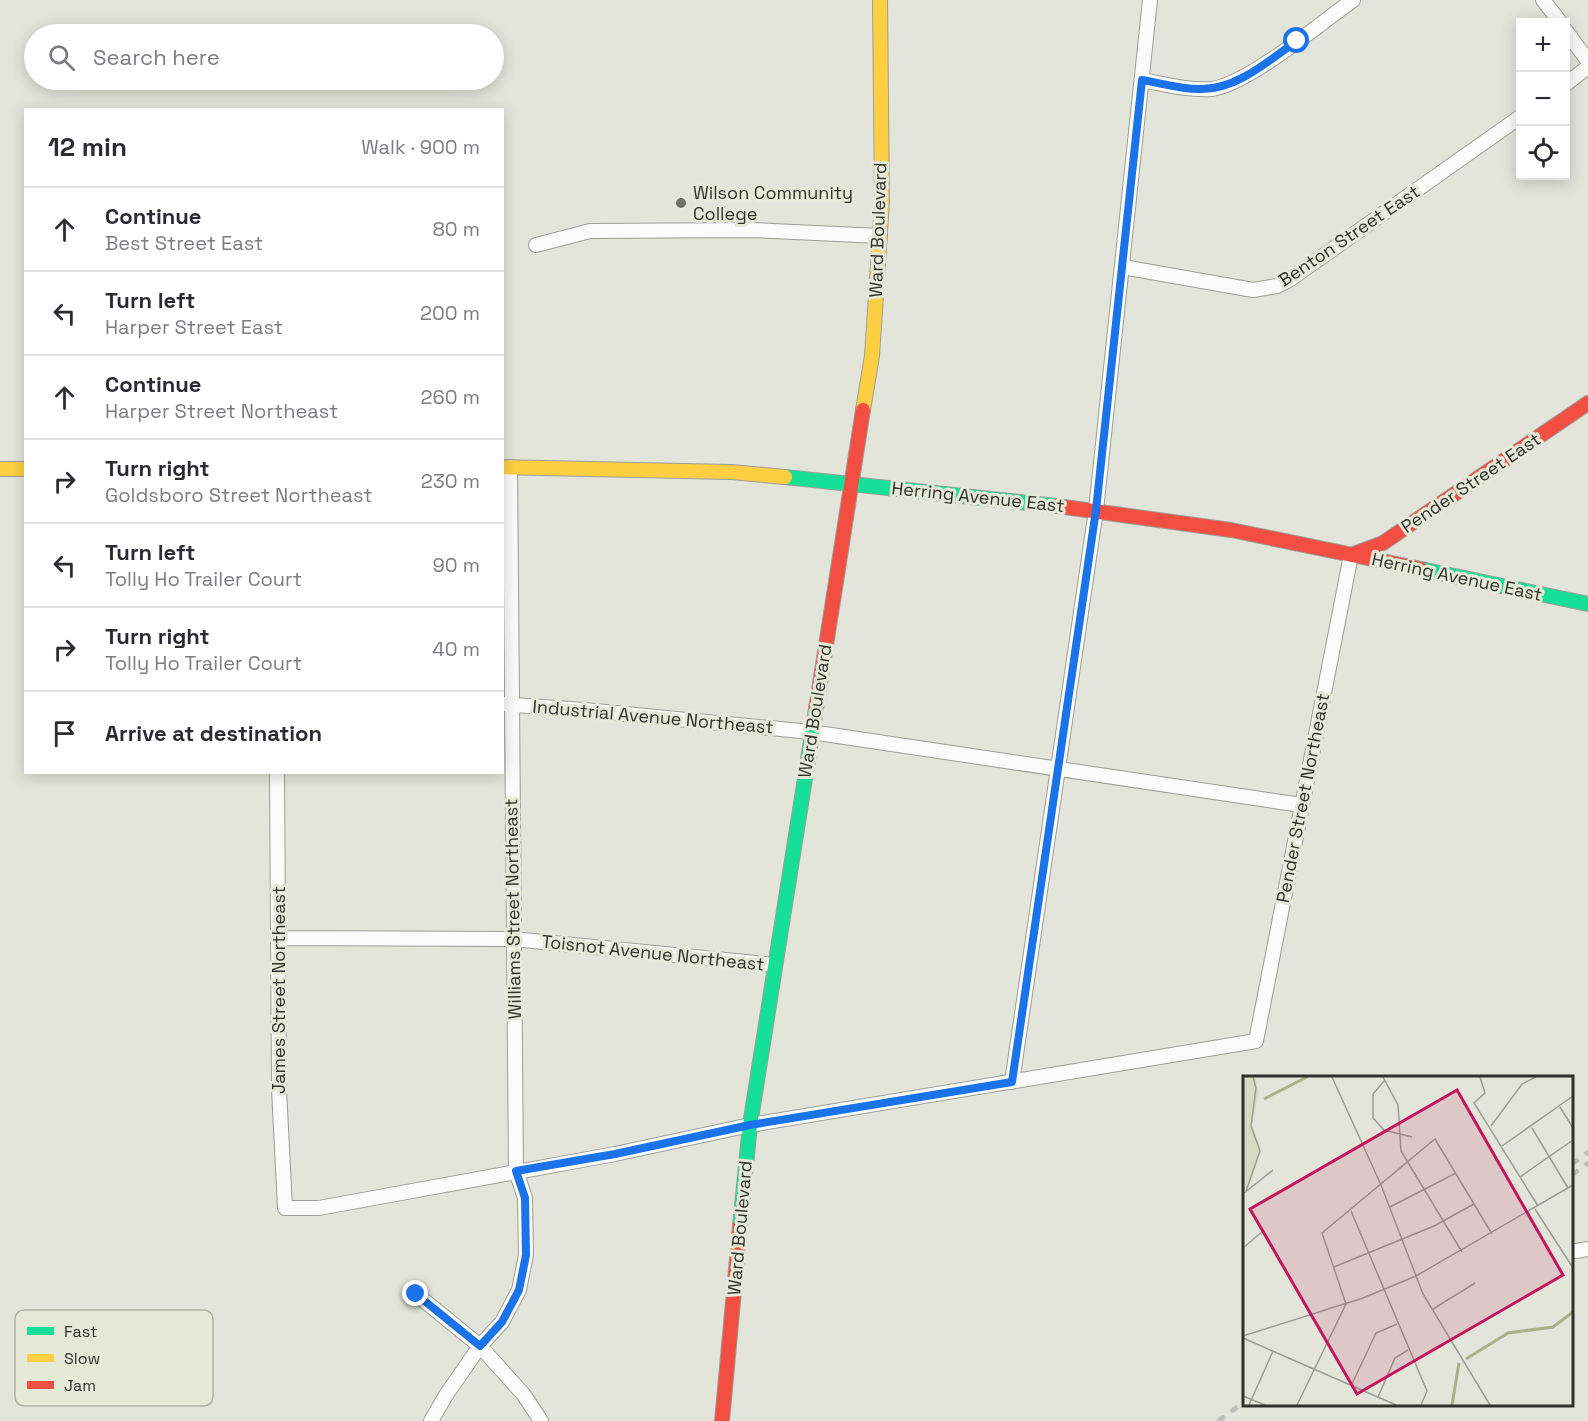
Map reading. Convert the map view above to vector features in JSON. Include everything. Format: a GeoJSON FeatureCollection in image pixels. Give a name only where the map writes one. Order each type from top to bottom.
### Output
{"type":"FeatureCollection","features":[{"type":"Feature","properties":{"kind":"main road","name":"Ward Boulevard"},"geometry":{"type":"LineString","coordinates":[[722,1421],[750,1125],[872,356],[882,190],[880,0]]}},
{"type":"Feature","properties":{"kind":"main road","name":"Pender Street East"},"geometry":{"type":"LineString","coordinates":[[1351,555],[1383,543],[1588,403]]}},
{"type":"Feature","properties":{"kind":"main road","name":"Herring Avenue East"},"geometry":{"type":"LineString","coordinates":[[506,467],[730,472],[1096,510],[1231,530],[1588,604]]}},
{"type":"Feature","properties":{"kind":"main road"},"geometry":{"type":"LineString","coordinates":[[0,469],[24,469]]}},
{"type":"Feature","properties":{"kind":"street"},"geometry":{"type":"LineString","coordinates":[[516,1171],[615,1154],[750,1125],[1012,1082],[1096,510],[1150,0]]}},
{"type":"Feature","properties":{"kind":"street"},"geometry":{"type":"LineString","coordinates":[[1142,80],[1200,89],[1215,88],[1232,82],[1272,58],[1353,0]]}},
{"type":"Feature","properties":{"kind":"street"},"geometry":{"type":"LineString","coordinates":[[1543,0],[1557,18]]}},
{"type":"Feature","properties":{"kind":"street"},"geometry":{"type":"LineString","coordinates":[[1570,36],[1588,61]]}},
{"type":"Feature","properties":{"kind":"street"},"geometry":{"type":"LineString","coordinates":[[1570,81],[1588,67]]}},
{"type":"Feature","properties":{"kind":"street","name":"Benton Street East"},"geometry":{"type":"LineString","coordinates":[[1123,267],[1253,290],[1277,286],[1375,221],[1516,121]]}},
{"type":"Feature","properties":{"kind":"street"},"geometry":{"type":"LineString","coordinates":[[536,245],[590,231],[758,230],[880,236]]}},
{"type":"Feature","properties":{"kind":"street","name":"Williams Street Northeast"},"geometry":{"type":"LineString","coordinates":[[431,1421],[480,1346],[502,1322],[519,1290],[526,1255],[525,1198],[516,1171],[507,704],[506,467]]}},
{"type":"Feature","properties":{"kind":"street","name":"Pender Street Northeast"},"geometry":{"type":"LineString","coordinates":[[1012,1082],[1256,1041],[1351,555]]}},
{"type":"Feature","properties":{"kind":"street","name":"Industrial Avenue Northeast"},"geometry":{"type":"LineString","coordinates":[[507,704],[811,732],[1301,805]]}},
{"type":"Feature","properties":{"kind":"street","name":"James Street Northeast"},"geometry":{"type":"LineString","coordinates":[[277,774],[279,1089],[285,1208],[319,1208],[516,1171]]}},
{"type":"Feature","properties":{"kind":"street","name":"Toisnot Avenue Northeast"},"geometry":{"type":"LineString","coordinates":[[279,938],[513,939],[775,965]]}},
{"type":"Feature","properties":{"kind":"street"},"geometry":{"type":"LineString","coordinates":[[416,1294],[480,1346],[524,1395],[541,1421]]}},
{"type":"Feature","properties":{"kind":"railway"},"geometry":{"type":"LineString","coordinates":[[1573,1163],[1588,1152]]}},
{"type":"Feature","properties":{"kind":"railway"},"geometry":{"type":"LineString","coordinates":[[1573,1174],[1588,1163]]}},
{"type":"Feature","properties":{"kind":"railway"},"geometry":{"type":"LineString","coordinates":[[1218,1421],[1243,1403]]}},
{"type":"Feature","properties":{"kind":"traffic: fast"},"geometry":{"type":"LineString","coordinates":[[785,477],[1057,506]]}},
{"type":"Feature","properties":{"kind":"traffic: fast"},"geometry":{"type":"LineString","coordinates":[[1421,569],[1588,604]]}},
{"type":"Feature","properties":{"kind":"traffic: fast"},"geometry":{"type":"LineString","coordinates":[[740,1226],[750,1125],[816,709]]}},
{"type":"Feature","properties":{"kind":"traffic: slow"},"geometry":{"type":"LineString","coordinates":[[863,410],[872,356],[882,202],[880,0]]}},
{"type":"Feature","properties":{"kind":"traffic: slow"},"geometry":{"type":"LineString","coordinates":[[504,467],[731,472],[785,477]]}},
{"type":"Feature","properties":{"kind":"traffic: slow"},"geometry":{"type":"LineString","coordinates":[[0,469],[24,469]]}},
{"type":"Feature","properties":{"kind":"traffic: jam"},"geometry":{"type":"LineString","coordinates":[[1351,555],[1383,543],[1588,403]]}},
{"type":"Feature","properties":{"kind":"traffic: jam"},"geometry":{"type":"LineString","coordinates":[[816,709],[863,410]]}},
{"type":"Feature","properties":{"kind":"traffic: jam"},"geometry":{"type":"LineString","coordinates":[[1057,506],[1231,530],[1421,569]]}},
{"type":"Feature","properties":{"kind":"traffic: jam"},"geometry":{"type":"LineString","coordinates":[[722,1421],[740,1226]]}},
{"type":"Feature","properties":{"kind":"place","name":"Wilson Community College"},"geometry":{"type":"Point","coordinates":[681,203]}},
{"type":"Feature","properties":{"kind":"route"},"geometry":{"type":"LineString","coordinates":[[416,1294],[480,1346],[502,1322],[519,1290],[526,1255],[525,1198],[516,1171],[615,1154],[750,1125],[1012,1082],[1096,510],[1116,340],[1142,80],[1200,89],[1215,88],[1246,75],[1297,41]]}}]}
